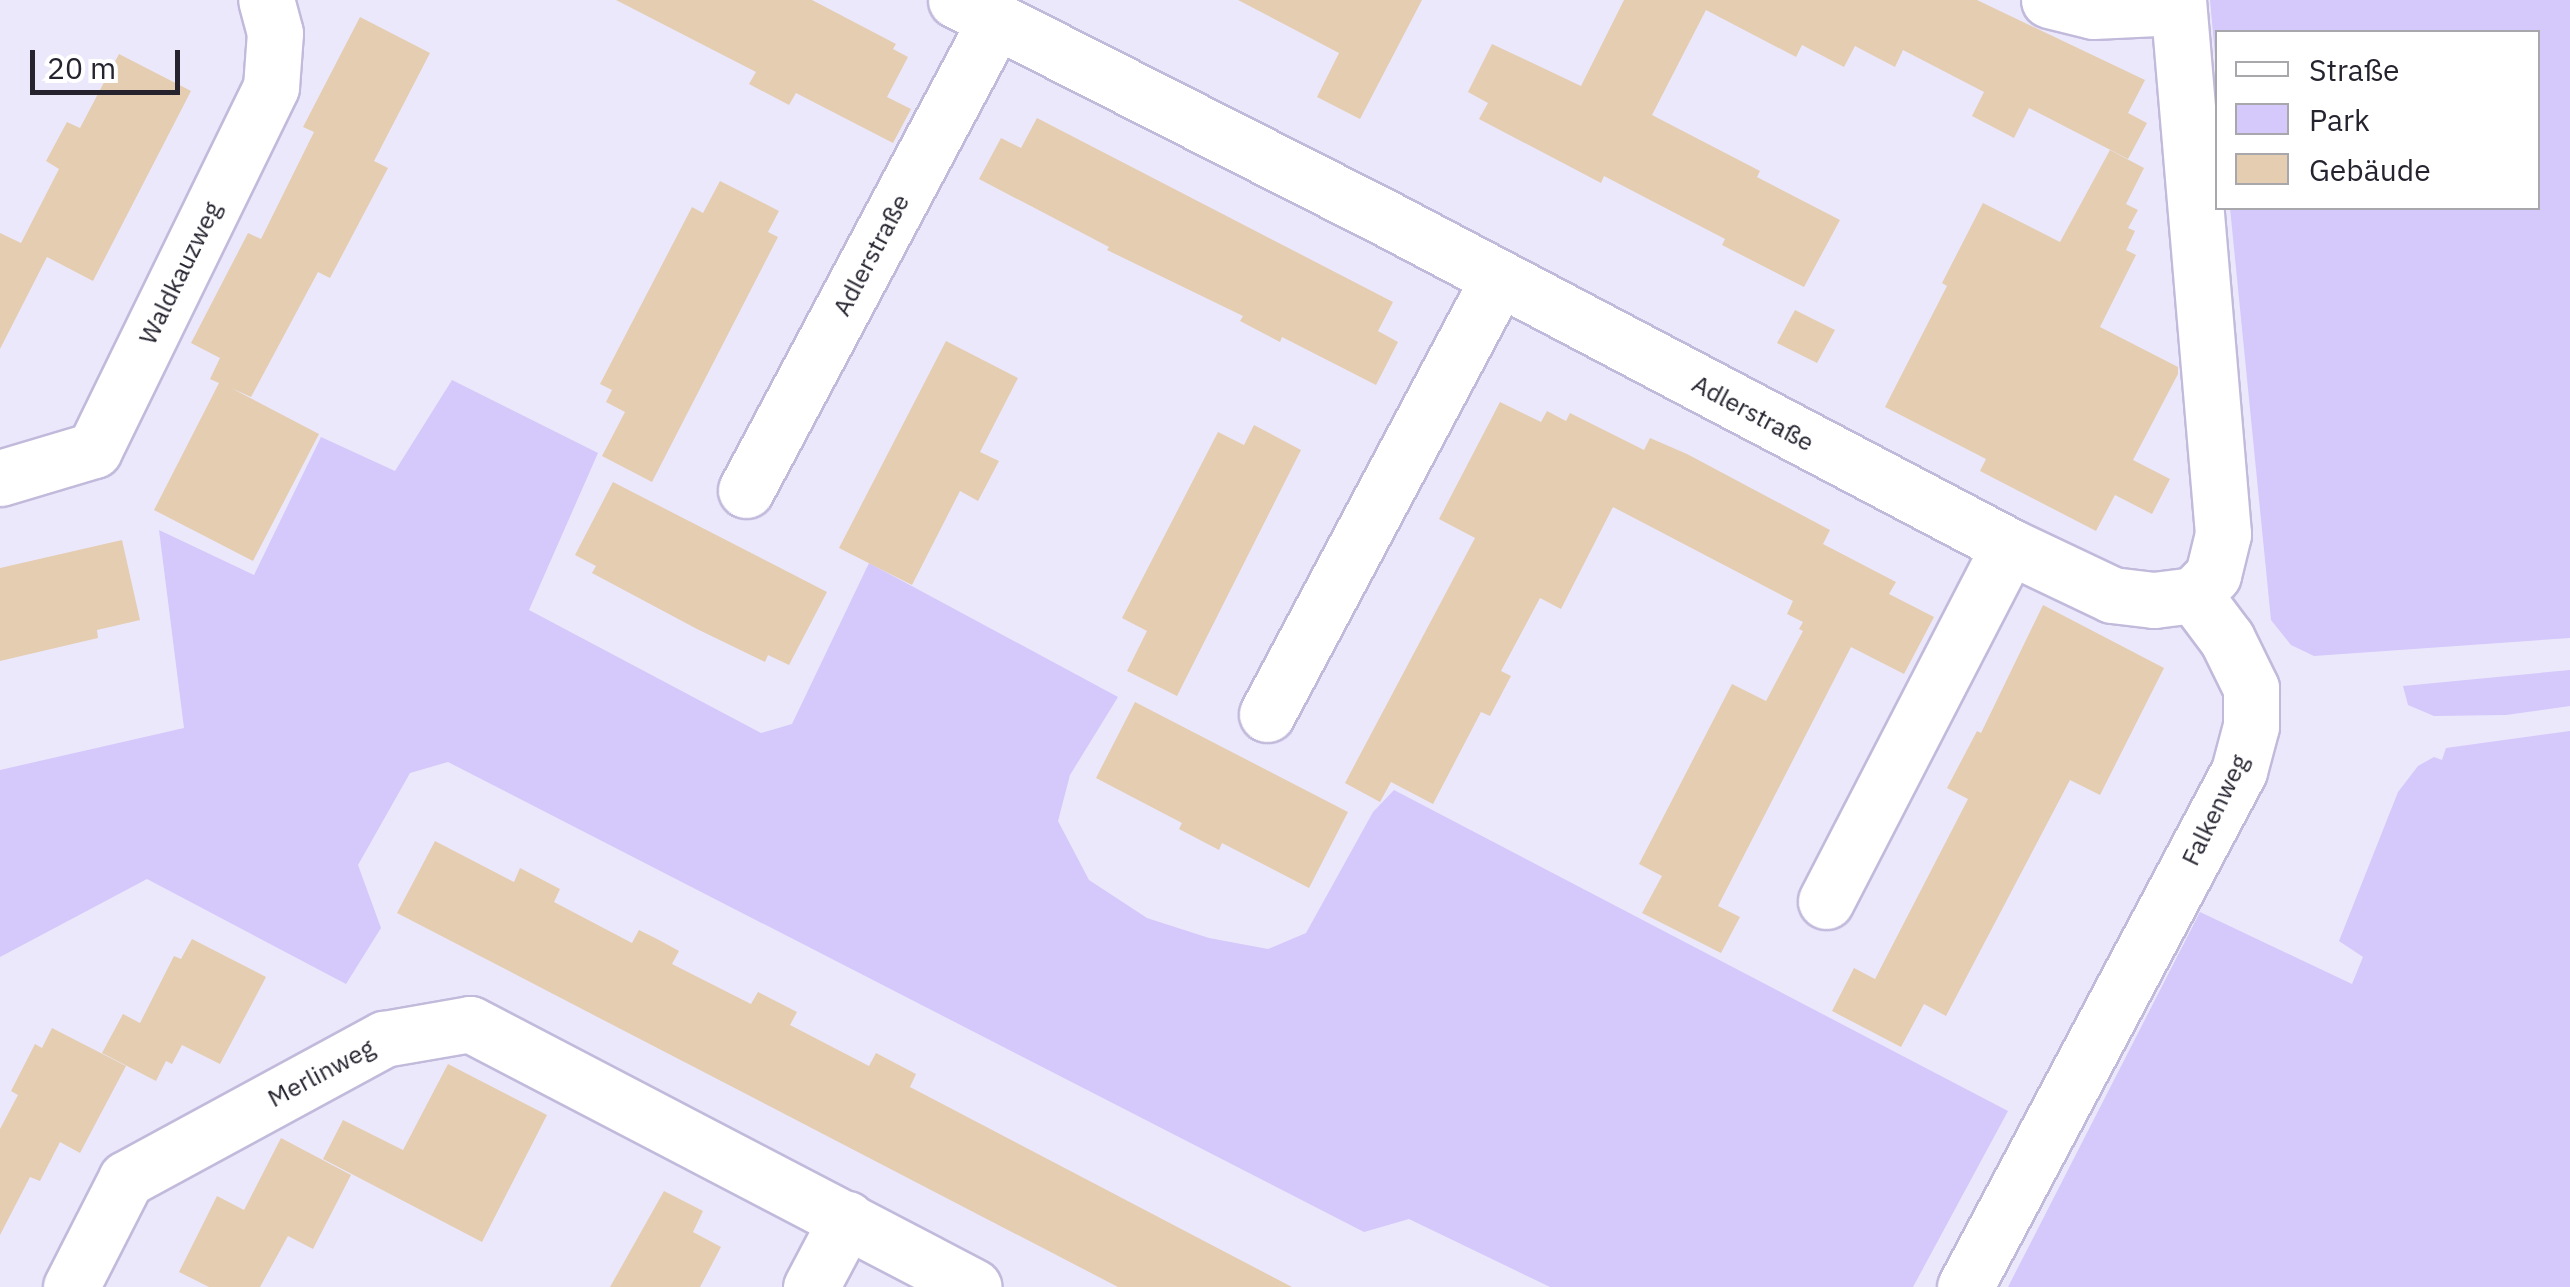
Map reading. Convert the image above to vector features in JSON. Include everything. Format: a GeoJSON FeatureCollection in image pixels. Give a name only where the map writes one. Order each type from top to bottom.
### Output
{"type":"FeatureCollection","features":[{"type":"Feature","properties":{"kind":"street","name":"Waldkauzweg"},"geometry":{"type":"LineString","coordinates":[[0,478],[94,450],[271,87],[275,34],[266,0]]}},
{"type":"Feature","properties":{"kind":"street"},"geometry":{"type":"LineString","coordinates":[[2048,0],[2093,11],[2178,3],[2222,534],[2213,575],[2194,595]]}},
{"type":"Feature","properties":{"kind":"street","name":"Adlerstraße"},"geometry":{"type":"LineString","coordinates":[[746,490],[976,10],[1380,214],[1498,280],[2009,546],[2112,595],[2154,600],[2194,595]]}},
{"type":"Feature","properties":{"kind":"street"},"geometry":{"type":"LineString","coordinates":[[1267,714],[1498,280]]}},
{"type":"Feature","properties":{"kind":"street"},"geometry":{"type":"LineString","coordinates":[[1826,901],[2009,546]]}},
{"type":"Feature","properties":{"kind":"street","name":"Falkenweg"},"geometry":{"type":"LineString","coordinates":[[1965,1287],[2239,771],[2251,726],[2250,688],[2227,639],[2194,595]]}},
{"type":"Feature","properties":{"kind":"street","name":"Merlinweg"},"geometry":{"type":"LineString","coordinates":[[71,1287],[126,1179],[384,1039],[470,1024],[974,1287]]}},
{"type":"Feature","properties":{"kind":"street"},"geometry":{"type":"LineString","coordinates":[[811,1287],[848,1219]]}},
{"type":"Feature","properties":{"kind":"green space"},"geometry":{"type":"Polygon","coordinates":[[[2210,0],[2570,0],[2570,638],[2314,656],[2291,645],[2271,620],[2230,210],[2540,210],[2540,30],[2215,30],[2215,55],[2210,0]]]}},
{"type":"Feature","properties":{"kind":"green space"},"geometry":{"type":"Polygon","coordinates":[[[452,380],[598,453],[529,610],[761,733],[792,724],[869,563],[1118,697],[1070,775],[1058,821],[1089,880],[1147,918],[1209,938],[1268,949],[1306,933],[1373,812],[1394,790],[2008,1111],[1913,1287],[1550,1287],[1409,1219],[1364,1232],[448,762],[410,773],[358,865],[381,928],[346,984],[147,879],[0,957],[0,770],[184,728],[159,530],[254,575],[321,437],[395,471],[452,380]]]}},
{"type":"Feature","properties":{"kind":"green space"},"geometry":{"type":"Polygon","coordinates":[[[2570,670],[2570,706],[2506,715],[2434,716],[2408,705],[2403,686],[2570,670]]]}},
{"type":"Feature","properties":{"kind":"green space"},"geometry":{"type":"Polygon","coordinates":[[[2570,731],[2570,1287],[2008,1287],[2200,912],[2352,984],[2363,957],[2339,941],[2398,792],[2418,766],[2434,757],[2442,760],[2446,748],[2570,731]]]}},
{"type":"Feature","properties":{"kind":"building"},"geometry":{"type":"Polygon","coordinates":[[[616,0],[812,0],[896,44],[893,49],[908,57],[887,97],[911,109],[893,143],[796,93],[789,105],[749,84],[756,72],[616,0]]]}},
{"type":"Feature","properties":{"kind":"building"},"geometry":{"type":"Polygon","coordinates":[[[1238,0],[1422,0],[1360,119],[1317,97],[1339,53],[1238,0]]]}},
{"type":"Feature","properties":{"kind":"building"},"geometry":{"type":"Polygon","coordinates":[[[1624,0],[1977,0],[2145,80],[2128,113],[2147,123],[2128,159],[2029,108],[2014,138],[1972,116],[1984,92],[1903,50],[1895,67],[1855,46],[1844,67],[1802,45],[1796,57],[1706,10],[1652,115],[1760,171],[1757,177],[1840,220],[1804,287],[1722,245],[1725,239],[1604,176],[1601,183],[1479,119],[1488,103],[1468,92],[1492,44],[1581,86],[1624,0]]]}},
{"type":"Feature","properties":{"kind":"building"},"geometry":{"type":"Polygon","coordinates":[[[360,17],[430,53],[374,161],[388,168],[330,278],[318,272],[251,397],[231,388],[319,434],[253,561],[154,510],[219,383],[210,379],[220,358],[191,343],[248,233],[261,239],[314,132],[303,127],[360,17]]]}},
{"type":"Feature","properties":{"kind":"building"},"geometry":{"type":"Polygon","coordinates":[[[119,54],[191,91],[93,281],[47,257],[0,349],[0,233],[21,243],[59,169],[46,161],[67,122],[80,128],[119,54]]]}},
{"type":"Feature","properties":{"kind":"building"},"geometry":{"type":"Polygon","coordinates":[[[1037,118],[1393,302],[1378,331],[1398,342],[1376,385],[1282,337],[1280,342],[1240,321],[1243,316],[1107,250],[1109,247],[979,179],[1001,138],[1021,148],[1037,118]]]}},
{"type":"Feature","properties":{"kind":"building"},"geometry":{"type":"Polygon","coordinates":[[[2110,150],[2144,168],[2126,204],[2138,210],[2128,228],[2135,231],[2126,250],[2136,255],[2100,327],[2178,367],[2178,374],[2133,460],[2170,479],[2152,514],[2115,495],[2096,531],[1980,471],[1986,459],[1885,407],[1947,286],[1942,283],[1983,203],[2060,242],[2110,150]]]}},
{"type":"Feature","properties":{"kind":"building"},"geometry":{"type":"Polygon","coordinates":[[[720,181],[779,211],[768,232],[778,237],[652,482],[602,456],[625,412],[606,402],[612,390],[600,384],[692,207],[703,213],[720,181]]]}},
{"type":"Feature","properties":{"kind":"building"},"geometry":{"type":"Polygon","coordinates":[[[1795,310],[1835,330],[1817,363],[1777,343],[1795,310]]]}},
{"type":"Feature","properties":{"kind":"building"},"geometry":{"type":"Polygon","coordinates":[[[946,341],[1018,378],[980,452],[999,461],[978,501],[960,491],[912,585],[839,548],[946,341]]]}},
{"type":"Feature","properties":{"kind":"building"},"geometry":{"type":"Polygon","coordinates":[[[1500,402],[1541,422],[1547,411],[1566,421],[1570,413],[1644,450],[1650,438],[1687,454],[1830,530],[1823,544],[1896,582],[1889,594],[1934,617],[1904,674],[1851,647],[1718,906],[1740,917],[1721,953],[1642,913],[1662,876],[1639,864],[1732,684],[1766,701],[1803,631],[1799,629],[1803,622],[1787,614],[1793,601],[1613,507],[1561,609],[1540,598],[1501,671],[1511,676],[1490,716],[1481,712],[1433,804],[1391,782],[1380,802],[1345,783],[1475,538],[1439,519],[1500,402]]]}},
{"type":"Feature","properties":{"kind":"building"},"geometry":{"type":"Polygon","coordinates":[[[1254,425],[1301,450],[1177,696],[1127,671],[1147,631],[1122,618],[1218,432],[1244,445],[1254,425]]]}},
{"type":"Feature","properties":{"kind":"building"},"geometry":{"type":"Polygon","coordinates":[[[613,482],[827,592],[789,665],[768,655],[765,662],[592,573],[596,566],[575,555],[613,482]]]}},
{"type":"Feature","properties":{"kind":"building"},"geometry":{"type":"Polygon","coordinates":[[[122,540],[140,620],[97,630],[98,638],[0,661],[0,568],[122,540]]]}},
{"type":"Feature","properties":{"kind":"building"},"geometry":{"type":"Polygon","coordinates":[[[2043,605],[2164,668],[2100,795],[2070,780],[1946,1016],[1924,1004],[1901,1047],[1832,1011],[1854,968],[1875,979],[1968,799],[1947,788],[1977,731],[1981,733],[2043,605]]]}},
{"type":"Feature","properties":{"kind":"building"},"geometry":{"type":"Polygon","coordinates":[[[1135,702],[1348,812],[1309,888],[1222,843],[1219,850],[1179,829],[1182,823],[1096,778],[1135,702]]]}},
{"type":"Feature","properties":{"kind":"building"},"geometry":{"type":"Polygon","coordinates":[[[435,841],[514,882],[520,868],[560,889],[554,902],[632,943],[639,930],[659,940],[679,951],[672,964],[751,1004],[758,992],[797,1012],[790,1025],[869,1066],[876,1053],[916,1074],[910,1087],[1292,1287],[1118,1287],[397,913],[435,841]]]}},
{"type":"Feature","properties":{"kind":"building"},"geometry":{"type":"Polygon","coordinates":[[[192,939],[266,977],[220,1064],[182,1045],[172,1064],[166,1061],[156,1081],[102,1053],[123,1014],[140,1023],[174,956],[181,959],[192,939]]]}},
{"type":"Feature","properties":{"kind":"building"},"geometry":{"type":"Polygon","coordinates":[[[52,1028],[126,1066],[80,1153],[60,1142],[40,1181],[30,1177],[0,1235],[0,1129],[18,1095],[11,1091],[35,1044],[42,1048],[52,1028]]]}},
{"type":"Feature","properties":{"kind":"building"},"geometry":{"type":"Polygon","coordinates":[[[448,1064],[547,1115],[482,1242],[323,1159],[343,1120],[403,1150],[448,1064]]]}},
{"type":"Feature","properties":{"kind":"building"},"geometry":{"type":"Polygon","coordinates":[[[281,1138],[351,1175],[313,1249],[288,1236],[260,1287],[209,1287],[179,1272],[217,1196],[244,1210],[281,1138]]]}},
{"type":"Feature","properties":{"kind":"building"},"geometry":{"type":"Polygon","coordinates":[[[664,1191],[703,1211],[693,1232],[721,1247],[700,1287],[610,1287],[664,1191]]]}}]}
